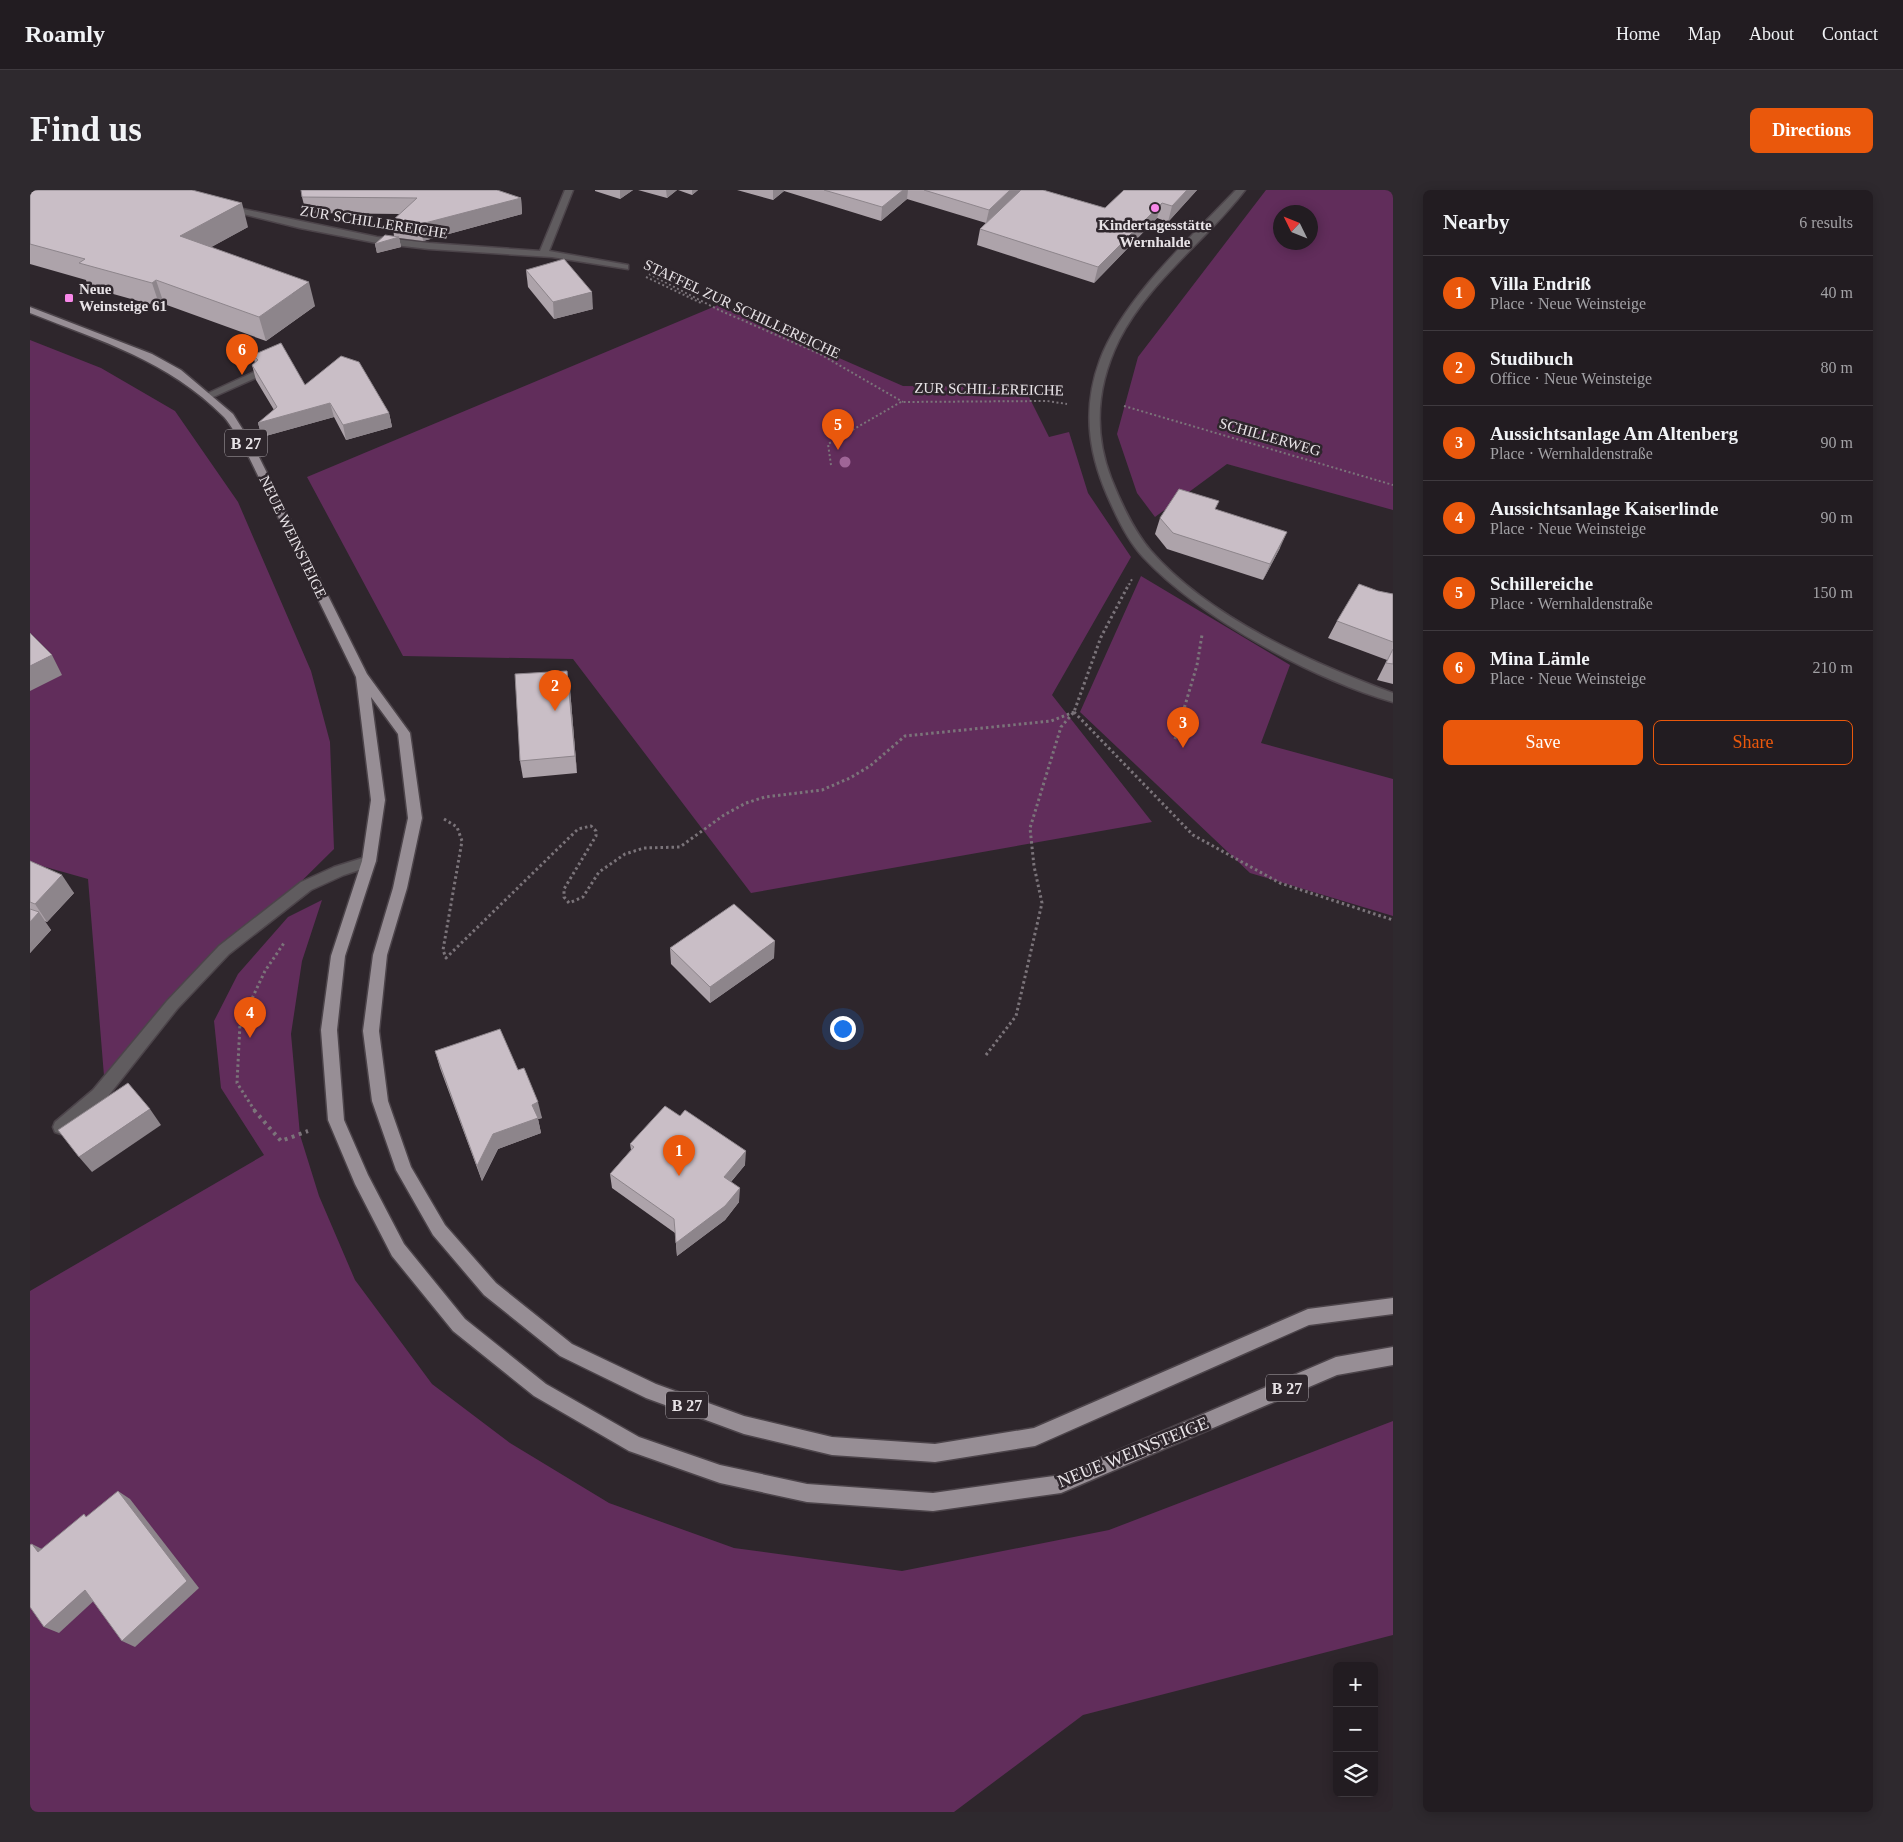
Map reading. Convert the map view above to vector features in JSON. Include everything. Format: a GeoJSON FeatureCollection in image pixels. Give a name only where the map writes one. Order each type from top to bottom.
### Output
{"type":"FeatureCollection","features":[{"type":"Feature","properties":{"kind":"main road","name":"NEUE WEINSTEIGE"},"geometry":{"type":"LineString","coordinates":[[30,310],[148,356],[177,372],[229,416],[250,449],[362,676],[404,733],[415,818],[400,888],[380,955],[371,1031],[380,1101],[404,1170],[439,1230],[490,1288],[566,1350],[652,1392],[744,1425],[832,1446],[935,1453],[1035,1437],[1308,1317],[1393,1306]]}},
{"type":"Feature","properties":{"kind":"main road","name":"NEUE WEINSTEIGE"},"geometry":{"type":"LineString","coordinates":[[362,676],[378,800],[370,861],[338,956],[329,1030],[336,1120],[361,1179],[398,1250],[459,1325],[540,1390],[635,1445],[720,1474],[807,1493],[933,1502],[1061,1484],[1336,1366],[1393,1356]]}},
{"type":"Feature","properties":{"kind":"street"},"geometry":{"type":"LineString","coordinates":[[544,253],[569,190]]}},
{"type":"Feature","properties":{"kind":"street"},"geometry":{"type":"LineString","coordinates":[[1241,190],[1158,281],[1124,322],[1108,353],[1093,406],[1095,450],[1119,510],[1146,552],[1167,573],[1225,615],[1302,661],[1393,698]]}},
{"type":"Feature","properties":{"kind":"street","name":"ZUR SCHILLEREICHE"},"geometry":{"type":"LineString","coordinates":[[214,205],[295,224],[396,242],[578,256],[625,267]]}},
{"type":"Feature","properties":{"kind":"street"},"geometry":{"type":"LineString","coordinates":[[207,396],[256,374]]}},
{"type":"Feature","properties":{"kind":"street"},"geometry":{"type":"LineString","coordinates":[[61,1127],[99,1095],[172,1005],[224,950],[306,886],[339,871],[370,861]]}},
{"type":"Feature","properties":{"kind":"path","name":"STAFFEL ZUR SCHILLEREICHE"},"geometry":{"type":"LineString","coordinates":[[625,267],[818,354],[902,402]]}},
{"type":"Feature","properties":{"kind":"path","name":"ZUR SCHILLEREICHE"},"geometry":{"type":"LineString","coordinates":[[830,465],[828,444],[902,402],[1047,401],[1093,406]]}},
{"type":"Feature","properties":{"kind":"path","name":"SCHILLERWEG"},"geometry":{"type":"LineString","coordinates":[[1140,410],[1393,485]]}},
{"type":"Feature","properties":{"kind":"path"},"geometry":{"type":"LineString","coordinates":[[986,1055],[1016,1016],[1042,903],[1034,866],[1030,828],[1061,727],[1074,712],[1100,638],[1146,552]]}},
{"type":"Feature","properties":{"kind":"path"},"geometry":{"type":"LineString","coordinates":[[1175,739],[1197,665],[1200,636],[1225,615]]}},
{"type":"Feature","properties":{"kind":"path"},"geometry":{"type":"LineString","coordinates":[[459,852],[443,950],[446,958],[584,826],[592,826],[596,831],[596,836],[564,890],[564,897],[569,903],[579,900],[587,894],[591,880],[600,870],[634,850],[647,848],[674,849],[680,847],[724,815],[746,803],[765,797],[822,790],[850,778],[870,766],[905,736],[1051,721],[1074,712]]}},
{"type":"Feature","properties":{"kind":"path"},"geometry":{"type":"LineString","coordinates":[[1074,712],[1193,835],[1280,883],[1393,920]]}},
{"type":"Feature","properties":{"kind":"path"},"geometry":{"type":"LineString","coordinates":[[286,940],[265,971],[240,1024],[237,1083],[260,1120],[281,1142],[336,1120]]}},
{"type":"Feature","properties":{"kind":"shaded area"},"geometry":{"type":"Polygon","coordinates":[[[1266,190],[1393,190],[1393,510],[1227,464],[1155,517],[1137,493],[1117,434],[1138,357],[1266,190]]]}},
{"type":"Feature","properties":{"kind":"shaded area"},"geometry":{"type":"Polygon","coordinates":[[[718,305],[903,386],[1024,387],[1049,437],[1069,432],[1088,493],[1131,557],[1052,695],[1152,822],[751,893],[573,659],[403,656],[307,477],[718,305]]]}},
{"type":"Feature","properties":{"kind":"shaded area"},"geometry":{"type":"Polygon","coordinates":[[[30,340],[101,368],[175,411],[238,502],[311,671],[330,742],[334,849],[104,1076],[88,879],[42,866],[30,875],[30,340]]]}},
{"type":"Feature","properties":{"kind":"shaded area"},"geometry":{"type":"Polygon","coordinates":[[[1141,576],[1290,665],[1261,743],[1393,779],[1393,916],[1250,873],[1080,712],[1141,576]]]}},
{"type":"Feature","properties":{"kind":"shaded area"},"geometry":{"type":"Polygon","coordinates":[[[322,900],[302,961],[291,1034],[300,1135],[319,1196],[355,1280],[432,1384],[510,1443],[609,1503],[734,1548],[902,1571],[1109,1530],[1393,1421],[1393,1635],[1083,1715],[954,1812],[30,1812],[30,1291],[264,1155],[221,1088],[214,1021],[238,974],[288,917],[322,900]]]}},
{"type":"Feature","properties":{"kind":"building"},"geometry":{"type":"Polygon","coordinates":[[[30,190],[192,190],[242,203],[180,236],[309,282],[259,317],[156,280],[152,283],[79,263],[85,259],[30,244],[30,190]]]}},
{"type":"Feature","properties":{"kind":"building"},"geometry":{"type":"Polygon","coordinates":[[[301,190],[497,190],[521,198],[421,224],[392,221],[417,198],[302,197],[301,190]]]}},
{"type":"Feature","properties":{"kind":"building"},"geometry":{"type":"Polygon","coordinates":[[[824,190],[903,190],[882,207],[824,190]]]}},
{"type":"Feature","properties":{"kind":"building"},"geometry":{"type":"Polygon","coordinates":[[[924,190],[1010,190],[989,210],[924,190]]]}},
{"type":"Feature","properties":{"kind":"building"},"geometry":{"type":"Polygon","coordinates":[[[1021,190],[1043,190],[1105,208],[1124,190],[1187,190],[1172,206],[1162,203],[1098,267],[980,229],[1021,190]]]}},
{"type":"Feature","properties":{"kind":"building"},"geometry":{"type":"Polygon","coordinates":[[[385,235],[399,237],[375,244],[385,235]]]}},
{"type":"Feature","properties":{"kind":"building"},"geometry":{"type":"Polygon","coordinates":[[[564,259],[592,292],[553,302],[526,270],[564,259]]]}},
{"type":"Feature","properties":{"kind":"building"},"geometry":{"type":"Polygon","coordinates":[[[281,343],[305,385],[341,356],[359,362],[389,413],[343,425],[330,403],[258,423],[277,407],[252,365],[258,360],[253,355],[281,343]]]}},
{"type":"Feature","properties":{"kind":"building"},"geometry":{"type":"Polygon","coordinates":[[[1179,489],[1219,501],[1215,509],[1287,532],[1270,564],[1173,533],[1160,518],[1179,489]]]}},
{"type":"Feature","properties":{"kind":"building"},"geometry":{"type":"Polygon","coordinates":[[[1359,584],[1393,594],[1393,642],[1337,621],[1359,584]]]}},
{"type":"Feature","properties":{"kind":"building"},"geometry":{"type":"Polygon","coordinates":[[[30,633],[52,655],[30,666],[30,633]]]}},
{"type":"Feature","properties":{"kind":"building"},"geometry":{"type":"Polygon","coordinates":[[[1393,649],[1393,664],[1386,663],[1393,649]]]}},
{"type":"Feature","properties":{"kind":"building"},"geometry":{"type":"Polygon","coordinates":[[[567,671],[575,756],[520,761],[515,674],[567,671]]]}},
{"type":"Feature","properties":{"kind":"building"},"geometry":{"type":"Polygon","coordinates":[[[30,861],[62,875],[35,904],[30,902],[30,861]]]}},
{"type":"Feature","properties":{"kind":"building"},"geometry":{"type":"Polygon","coordinates":[[[734,904],[775,941],[710,987],[670,948],[734,904]]]}},
{"type":"Feature","properties":{"kind":"building"},"geometry":{"type":"Polygon","coordinates":[[[30,909],[39,912],[30,922],[30,909]]]}},
{"type":"Feature","properties":{"kind":"building"},"geometry":{"type":"Polygon","coordinates":[[[500,1029],[518,1070],[524,1068],[538,1102],[532,1105],[538,1118],[493,1134],[477,1166],[435,1051],[500,1029]]]}},
{"type":"Feature","properties":{"kind":"building"},"geometry":{"type":"Polygon","coordinates":[[[128,1083],[150,1109],[79,1157],[58,1130],[128,1083]]]}},
{"type":"Feature","properties":{"kind":"building"},"geometry":{"type":"Polygon","coordinates":[[[665,1106],[680,1116],[685,1110],[746,1151],[724,1177],[740,1188],[725,1206],[676,1243],[674,1219],[610,1174],[634,1147],[630,1144],[665,1106]]]}},
{"type":"Feature","properties":{"kind":"building"},"geometry":{"type":"Polygon","coordinates":[[[118,1491],[187,1581],[122,1641],[85,1590],[44,1627],[30,1607],[30,1545],[32,1544],[38,1552],[84,1514],[86,1517],[118,1491]]]}},
{"type":"Feature","properties":{"kind":"place","name":"Kindertagesstätte Wernhalde"},"geometry":{"type":"Point","coordinates":[1155,208]}},
{"type":"Feature","properties":{"kind":"place","name":"Neue Weinsteige 61"},"geometry":{"type":"Point","coordinates":[69,298]}},
{"type":"Feature","properties":{"kind":"place","name":"Mina Lämle"},"geometry":{"type":"Point","coordinates":[242,375]}},
{"type":"Feature","properties":{"kind":"place","name":"Schillereiche"},"geometry":{"type":"Point","coordinates":[838,450]}},
{"type":"Feature","properties":{"kind":"place","name":"Studibuch"},"geometry":{"type":"Point","coordinates":[555,711]}},
{"type":"Feature","properties":{"kind":"place","name":"Aussichtsanlage Am Altenberg"},"geometry":{"type":"Point","coordinates":[1183,748]}},
{"type":"Feature","properties":{"kind":"place","name":"Aussichtsanlage Kaiserlinde"},"geometry":{"type":"Point","coordinates":[250,1038]}},
{"type":"Feature","properties":{"kind":"place","name":"Villa Endriß"},"geometry":{"type":"Point","coordinates":[679,1176]}}]}
